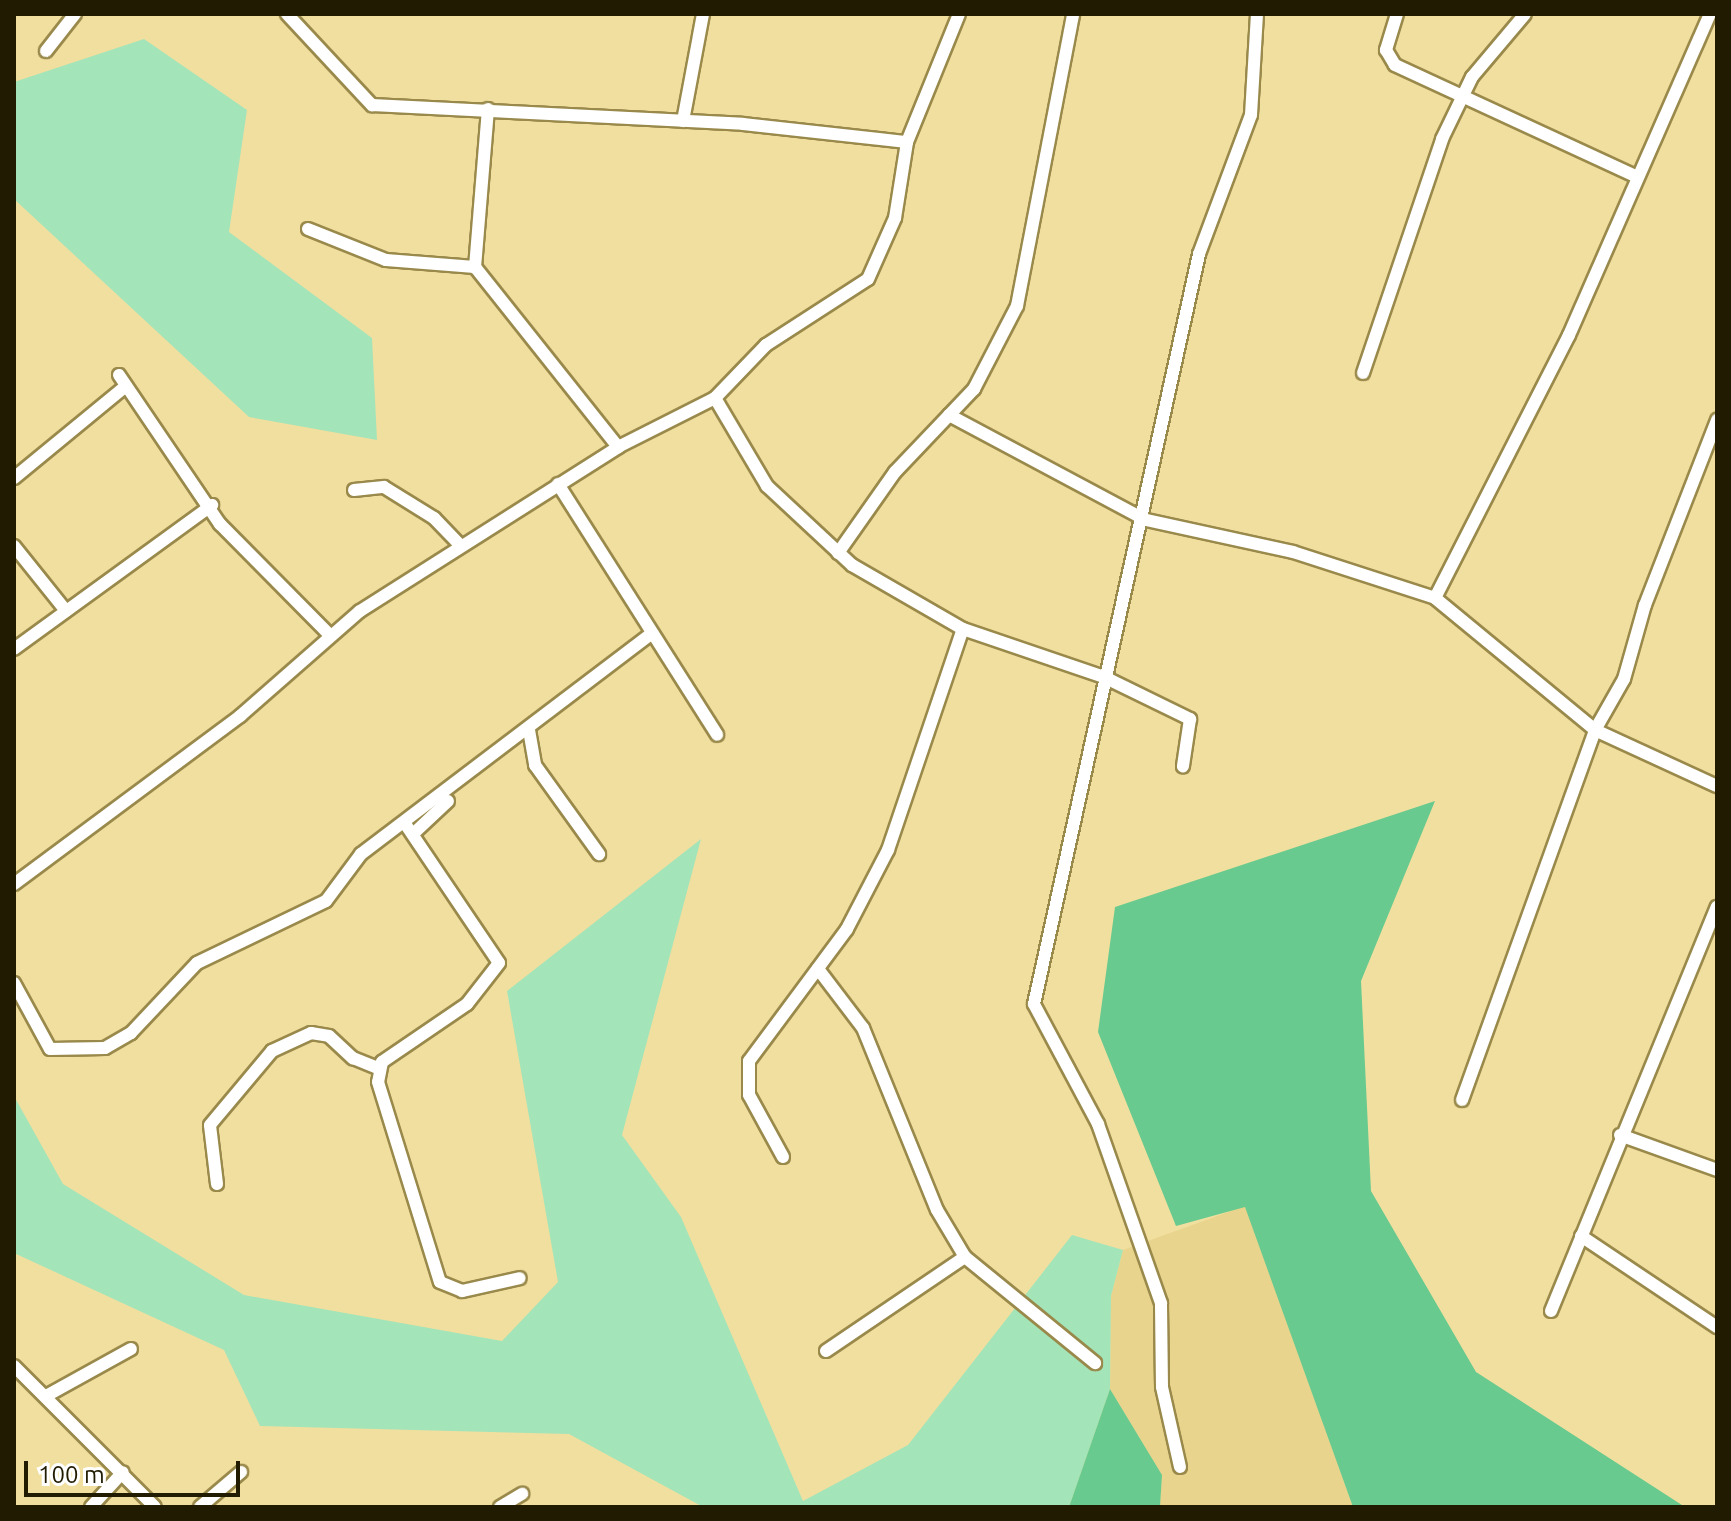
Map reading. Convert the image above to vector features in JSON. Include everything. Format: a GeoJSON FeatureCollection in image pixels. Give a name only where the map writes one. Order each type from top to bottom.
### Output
{"type":"FeatureCollection","features":[{"type":"Feature","properties":{"kind":"street"},"geometry":{"type":"LineString","coordinates":[[46,51],[75,14]]}},
{"type":"Feature","properties":{"kind":"street"},"geometry":{"type":"LineString","coordinates":[[287,14],[372,105],[683,121],[907,142]]}},
{"type":"Feature","properties":{"kind":"street"},"geometry":{"type":"LineString","coordinates":[[683,121],[703,14]]}},
{"type":"Feature","properties":{"kind":"street"},"geometry":{"type":"LineString","coordinates":[[14,884],[240,716],[329,634],[618,447],[715,398],[766,345],[868,279],[895,218],[907,142],[959,14]]}},
{"type":"Feature","properties":{"kind":"street"},"geometry":{"type":"LineString","coordinates":[[838,553],[895,472],[989,367],[1022,289],[1033,194],[1073,14]]}},
{"type":"Feature","properties":{"kind":"street"},"geometry":{"type":"LineString","coordinates":[[1180,1467],[1162,1387],[1161,1303],[1098,1124],[1034,1004],[1104,677],[1146,520],[1199,254],[1251,115],[1257,14]]}},
{"type":"Feature","properties":{"kind":"street"},"geometry":{"type":"LineString","coordinates":[[1397,14],[1388,59],[1637,177]]}},
{"type":"Feature","properties":{"kind":"street"},"geometry":{"type":"LineString","coordinates":[[1363,373],[1430,166],[1462,95],[1525,14]]}},
{"type":"Feature","properties":{"kind":"street"},"geometry":{"type":"LineString","coordinates":[[1435,598],[1569,335],[1710,14]]}},
{"type":"Feature","properties":{"kind":"street"},"geometry":{"type":"LineString","coordinates":[[488,109],[475,267],[618,447]]}},
{"type":"Feature","properties":{"kind":"street"},"geometry":{"type":"LineString","coordinates":[[308,229],[386,260],[475,267]]}},
{"type":"Feature","properties":{"kind":"street"},"geometry":{"type":"LineString","coordinates":[[14,478],[123,381],[212,505],[220,524],[329,634]]}},
{"type":"Feature","properties":{"kind":"street"},"geometry":{"type":"LineString","coordinates":[[715,398],[767,486],[838,553],[963,629],[1104,677],[1190,719],[1183,766]]}},
{"type":"Feature","properties":{"kind":"street"},"geometry":{"type":"LineString","coordinates":[[949,415],[1146,520],[1293,552],[1435,598],[1595,730],[1717,786]]}},
{"type":"Feature","properties":{"kind":"street"},"geometry":{"type":"LineString","coordinates":[[1462,1100],[1595,730],[1624,679],[1645,605],[1717,420]]}},
{"type":"Feature","properties":{"kind":"street"},"geometry":{"type":"LineString","coordinates":[[558,484],[717,735]]}},
{"type":"Feature","properties":{"kind":"street"},"geometry":{"type":"LineString","coordinates":[[354,490],[384,487],[434,518],[461,546]]}},
{"type":"Feature","properties":{"kind":"street"},"geometry":{"type":"LineString","coordinates":[[14,649],[212,505]]}},
{"type":"Feature","properties":{"kind":"street"},"geometry":{"type":"LineString","coordinates":[[14,546],[66,611]]}},
{"type":"Feature","properties":{"kind":"street"},"geometry":{"type":"LineString","coordinates":[[783,1157],[749,1095],[746,1071],[818,969],[888,850],[963,629]]}},
{"type":"Feature","properties":{"kind":"street"},"geometry":{"type":"LineString","coordinates":[[14,983],[50,1049],[105,1048],[131,1033],[197,963],[326,901],[351,863],[409,829],[652,633]]}},
{"type":"Feature","properties":{"kind":"street"},"geometry":{"type":"LineString","coordinates":[[529,730],[535,765],[599,854]]}},
{"type":"Feature","properties":{"kind":"street"},"geometry":{"type":"LineString","coordinates":[[378,1068],[467,1004],[499,963],[409,829]]}},
{"type":"Feature","properties":{"kind":"street"},"geometry":{"type":"LineString","coordinates":[[1551,1311],[1620,1135],[1717,907]]}},
{"type":"Feature","properties":{"kind":"street"},"geometry":{"type":"LineString","coordinates":[[818,969],[863,1028],[937,1210],[965,1257],[1095,1363]]}},
{"type":"Feature","properties":{"kind":"street"},"geometry":{"type":"LineString","coordinates":[[217,1184],[210,1125],[272,1051],[311,1033],[329,1036],[353,1058],[378,1068]]}},
{"type":"Feature","properties":{"kind":"street"},"geometry":{"type":"LineString","coordinates":[[378,1068],[440,1282],[462,1291],[520,1278]]}},
{"type":"Feature","properties":{"kind":"street"},"geometry":{"type":"LineString","coordinates":[[1620,1135],[1717,1170]]}},
{"type":"Feature","properties":{"kind":"street"},"geometry":{"type":"LineString","coordinates":[[1581,1236],[1717,1327]]}},
{"type":"Feature","properties":{"kind":"street"},"geometry":{"type":"LineString","coordinates":[[826,1351],[965,1257]]}},
{"type":"Feature","properties":{"kind":"street"},"geometry":{"type":"LineString","coordinates":[[46,1396],[131,1349]]}},
{"type":"Feature","properties":{"kind":"street"},"geometry":{"type":"LineString","coordinates":[[14,1366],[155,1507]]}},
{"type":"Feature","properties":{"kind":"street"},"geometry":{"type":"LineString","coordinates":[[91,1507],[123,1472]]}},
{"type":"Feature","properties":{"kind":"street"},"geometry":{"type":"LineString","coordinates":[[200,1507],[241,1472]]}},
{"type":"Feature","properties":{"kind":"street"},"geometry":{"type":"LineString","coordinates":[[500,1507],[522,1494]]}},
{"type":"Feature","properties":{"kind":"shaded area"},"geometry":{"type":"Polygon","coordinates":[[[1245,1206],[1353,1507],[1160,1507],[1162,1475],[1110,1389],[1111,1296],[1123,1250],[1245,1206]]]}},
{"type":"Feature","properties":{"kind":"green space"},"geometry":{"type":"Polygon","coordinates":[[[144,39],[247,110],[229,232],[372,338],[377,440],[249,417],[14,199],[14,82],[144,39]]]}},
{"type":"Feature","properties":{"kind":"green space"},"geometry":{"type":"Polygon","coordinates":[[[1435,801],[1361,981],[1371,1191],[1476,1372],[1685,1507],[1353,1507],[1245,1207],[1176,1226],[1098,1032],[1115,907],[1435,801]]]}},
{"type":"Feature","properties":{"kind":"green space"},"geometry":{"type":"Polygon","coordinates":[[[701,839],[622,1135],[681,1217],[803,1501],[908,1445],[1072,1235],[1123,1250],[1111,1296],[1110,1389],[1069,1507],[703,1507],[569,1434],[260,1426],[224,1350],[14,1253],[14,1096],[63,1184],[244,1295],[502,1341],[558,1282],[507,991],[701,839]]]}},
{"type":"Feature","properties":{"kind":"green space"},"geometry":{"type":"Polygon","coordinates":[[[1110,1389],[1162,1475],[1160,1507],[1069,1507],[1110,1389]]]}}]}
